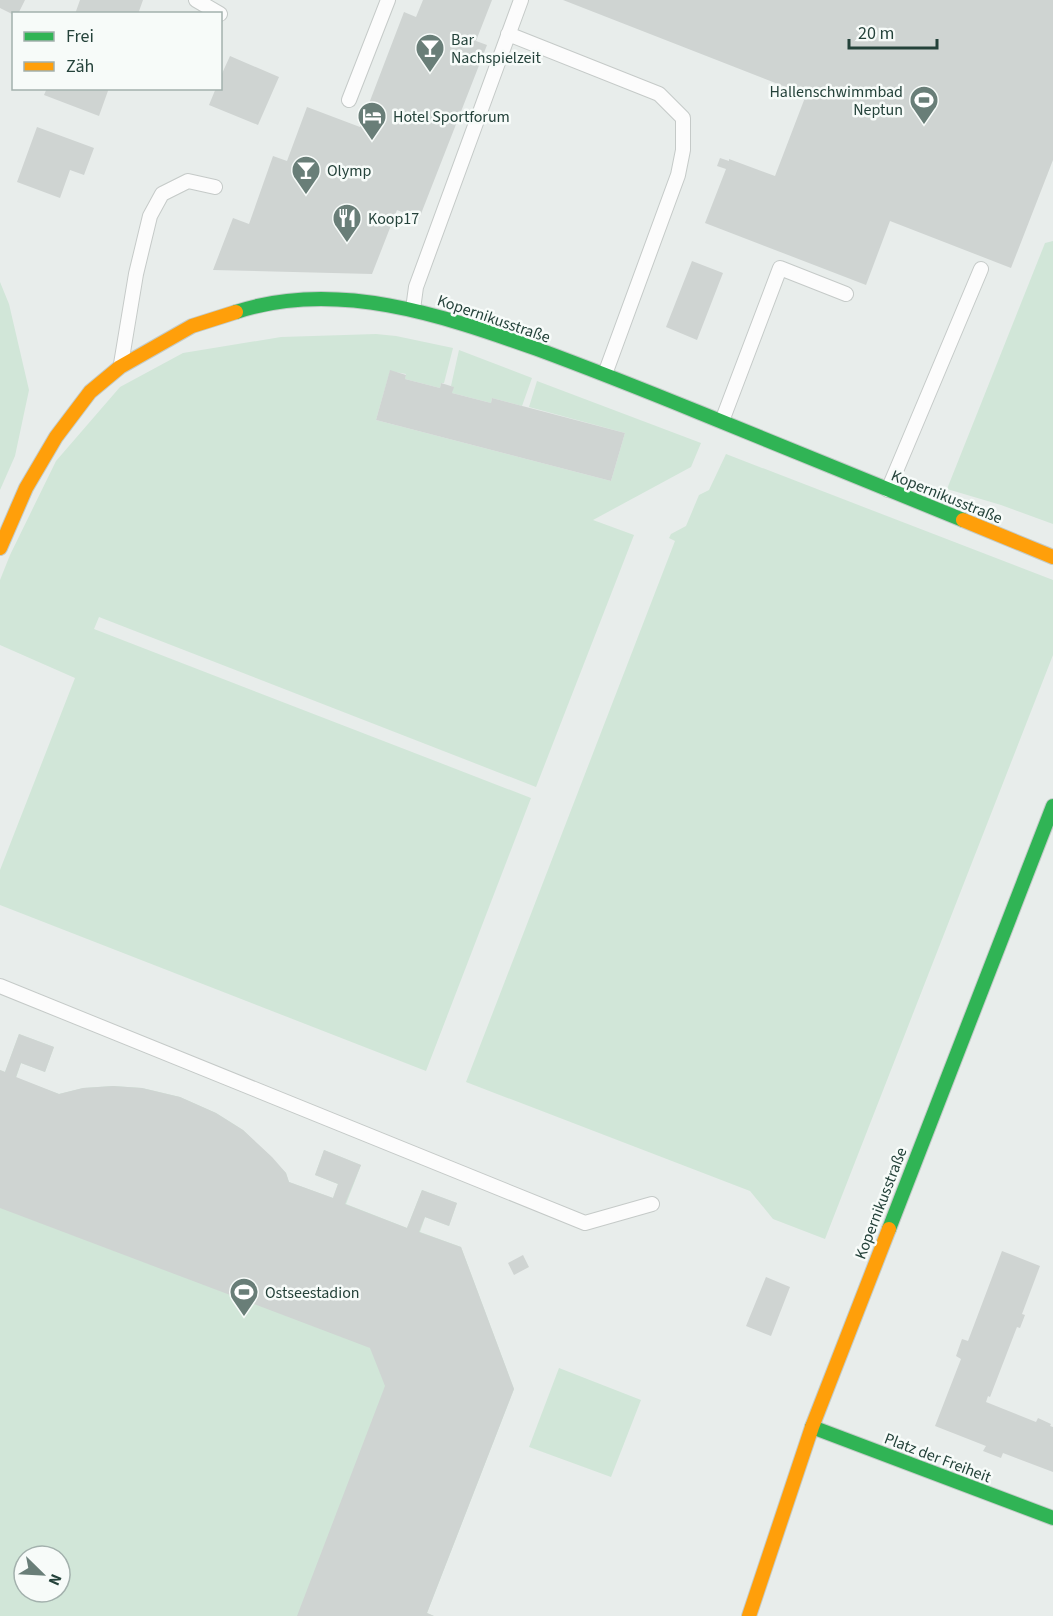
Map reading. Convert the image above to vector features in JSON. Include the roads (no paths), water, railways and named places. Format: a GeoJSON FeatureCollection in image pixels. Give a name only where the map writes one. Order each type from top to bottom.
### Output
{"type":"FeatureCollection","features":[{"type":"Feature","properties":{"kind":"street","name":"Kopernikusstraße"},"geometry":{"type":"LineString","coordinates":[[0,548],[26,488],[56,437],[90,392],[120,367],[192,326],[241,310],[278,303],[320,299],[367,302],[413,309],[462,322],[604,374],[1053,557]]}},
{"type":"Feature","properties":{"kind":"street","name":"Kopernikusstraße"},"geometry":{"type":"LineString","coordinates":[[749,1616],[812,1427],[1053,806]]}},
{"type":"Feature","properties":{"kind":"street","name":"Platz der Freiheit"},"geometry":{"type":"LineString","coordinates":[[812,1427],[1053,1518]]}},
{"type":"Feature","properties":{"kind":"lane"},"geometry":{"type":"LineString","coordinates":[[196,0],[217,12]]}},
{"type":"Feature","properties":{"kind":"lane"},"geometry":{"type":"LineString","coordinates":[[349,100],[388,0]]}},
{"type":"Feature","properties":{"kind":"lane"},"geometry":{"type":"LineString","coordinates":[[413,309],[416,287],[521,0]]}},
{"type":"Feature","properties":{"kind":"lane"},"geometry":{"type":"LineString","coordinates":[[508,34],[659,94],[683,118],[683,150],[678,175],[604,374]]}},
{"type":"Feature","properties":{"kind":"lane"},"geometry":{"type":"LineString","coordinates":[[120,367],[136,274],[154,208],[162,194],[188,182],[215,187]]}},
{"type":"Feature","properties":{"kind":"lane"},"geometry":{"type":"LineString","coordinates":[[722,422],[780,268],[846,294]]}},
{"type":"Feature","properties":{"kind":"lane"},"geometry":{"type":"LineString","coordinates":[[888,490],[981,269]]}},
{"type":"Feature","properties":{"kind":"lane"},"geometry":{"type":"LineString","coordinates":[[0,986],[585,1223],[652,1204]]}},
{"type":"Feature","properties":{"kind":"place","name":"Bar Nachspielzeit"},"geometry":{"type":"Point","coordinates":[430,74]}},
{"type":"Feature","properties":{"kind":"place","name":"Hallenschwimmbad Neptun"},"geometry":{"type":"Point","coordinates":[924,126]}},
{"type":"Feature","properties":{"kind":"place","name":"Hotel Sportforum"},"geometry":{"type":"Point","coordinates":[372,142]}},
{"type":"Feature","properties":{"kind":"place","name":"Olymp"},"geometry":{"type":"Point","coordinates":[306,196]}},
{"type":"Feature","properties":{"kind":"place","name":"Koop17"},"geometry":{"type":"Point","coordinates":[347,244]}},
{"type":"Feature","properties":{"kind":"place","name":"Ostseestadion"},"geometry":{"type":"Point","coordinates":[244,1318]}}]}
